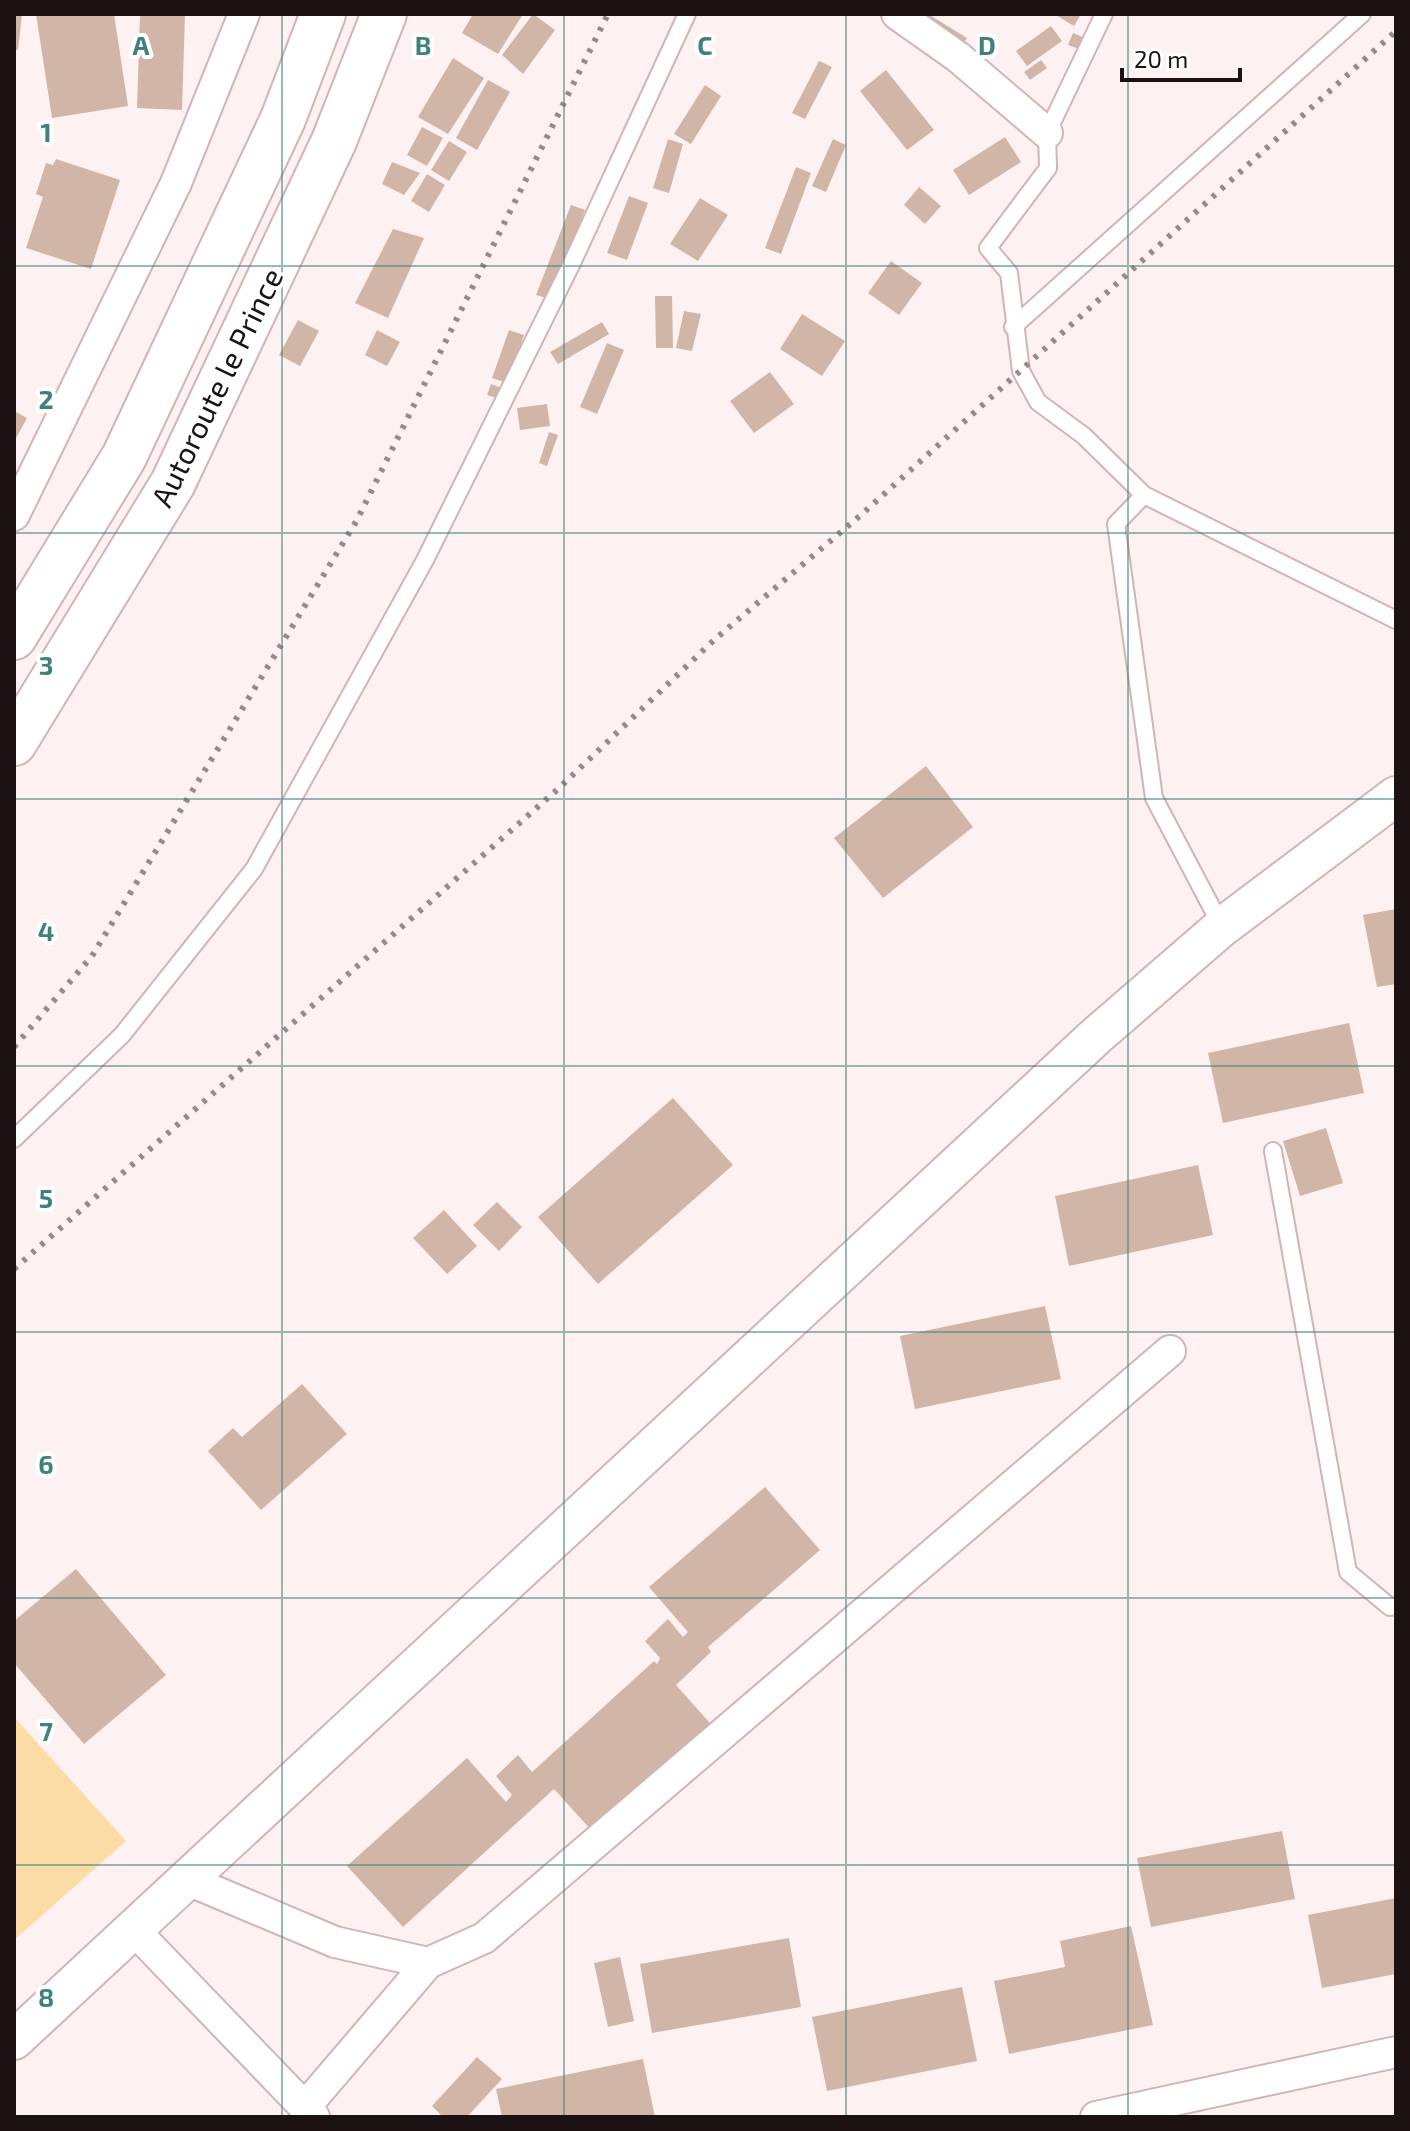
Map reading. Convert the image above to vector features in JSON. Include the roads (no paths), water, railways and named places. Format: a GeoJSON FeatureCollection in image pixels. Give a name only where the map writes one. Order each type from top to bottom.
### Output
{"type":"FeatureCollection","features":[{"type":"Feature","properties":{"kind":"main road","name":"Autoroute le Prince"},"geometry":{"type":"LineString","coordinates":[[14,637],[124,457],[283,119],[323,14]]}},
{"type":"Feature","properties":{"kind":"main road","name":"Autoroute le Prince"},"geometry":{"type":"LineString","coordinates":[[14,743],[173,483],[334,141],[384,14]]}},
{"type":"Feature","properties":{"kind":"street"},"geometry":{"type":"LineString","coordinates":[[14,515],[176,183],[244,14]]}},
{"type":"Feature","properties":{"kind":"street"},"geometry":{"type":"LineString","coordinates":[[897,14],[958,57],[1047,133]]}},
{"type":"Feature","properties":{"kind":"street"},"geometry":{"type":"LineString","coordinates":[[14,2040],[1095,1037],[1222,927],[1396,796]]}},
{"type":"Feature","properties":{"kind":"street"},"geometry":{"type":"LineString","coordinates":[[134,1930],[310,2112],[428,1963],[484,1938],[1170,1351]]}},
{"type":"Feature","properties":{"kind":"street"},"geometry":{"type":"LineString","coordinates":[[188,1880],[335,1942],[428,1963]]}},
{"type":"Feature","properties":{"kind":"street"},"geometry":{"type":"LineString","coordinates":[[1096,2117],[1396,2052]]}},
{"type":"Feature","properties":{"kind":"lane"},"geometry":{"type":"LineString","coordinates":[[14,1139],[122,1035],[254,869],[425,560],[572,263],[687,14]]}},
{"type":"Feature","properties":{"kind":"lane"},"geometry":{"type":"LineString","coordinates":[[1104,14],[1047,133],[1048,168],[988,248],[1009,273],[1013,327],[1021,371],[1038,402],[1084,436],[1144,495],[1396,620]]}},
{"type":"Feature","properties":{"kind":"lane"},"geometry":{"type":"LineString","coordinates":[[1013,327],[1362,14]]}},
{"type":"Feature","properties":{"kind":"lane"},"geometry":{"type":"LineString","coordinates":[[1144,495],[1116,524],[1154,798],[1222,927]]}},
{"type":"Feature","properties":{"kind":"lane"},"geometry":{"type":"LineString","coordinates":[[1273,1151],[1348,1572],[1390,1607],[1396,1606]]}},
{"type":"Feature","properties":{"kind":"railway"},"geometry":{"type":"LineString","coordinates":[[14,1047],[92,956],[357,520],[608,14]]}},
{"type":"Feature","properties":{"kind":"railway"},"geometry":{"type":"LineString","coordinates":[[14,1269],[558,789],[714,640],[862,514],[1396,31]]}}]}
